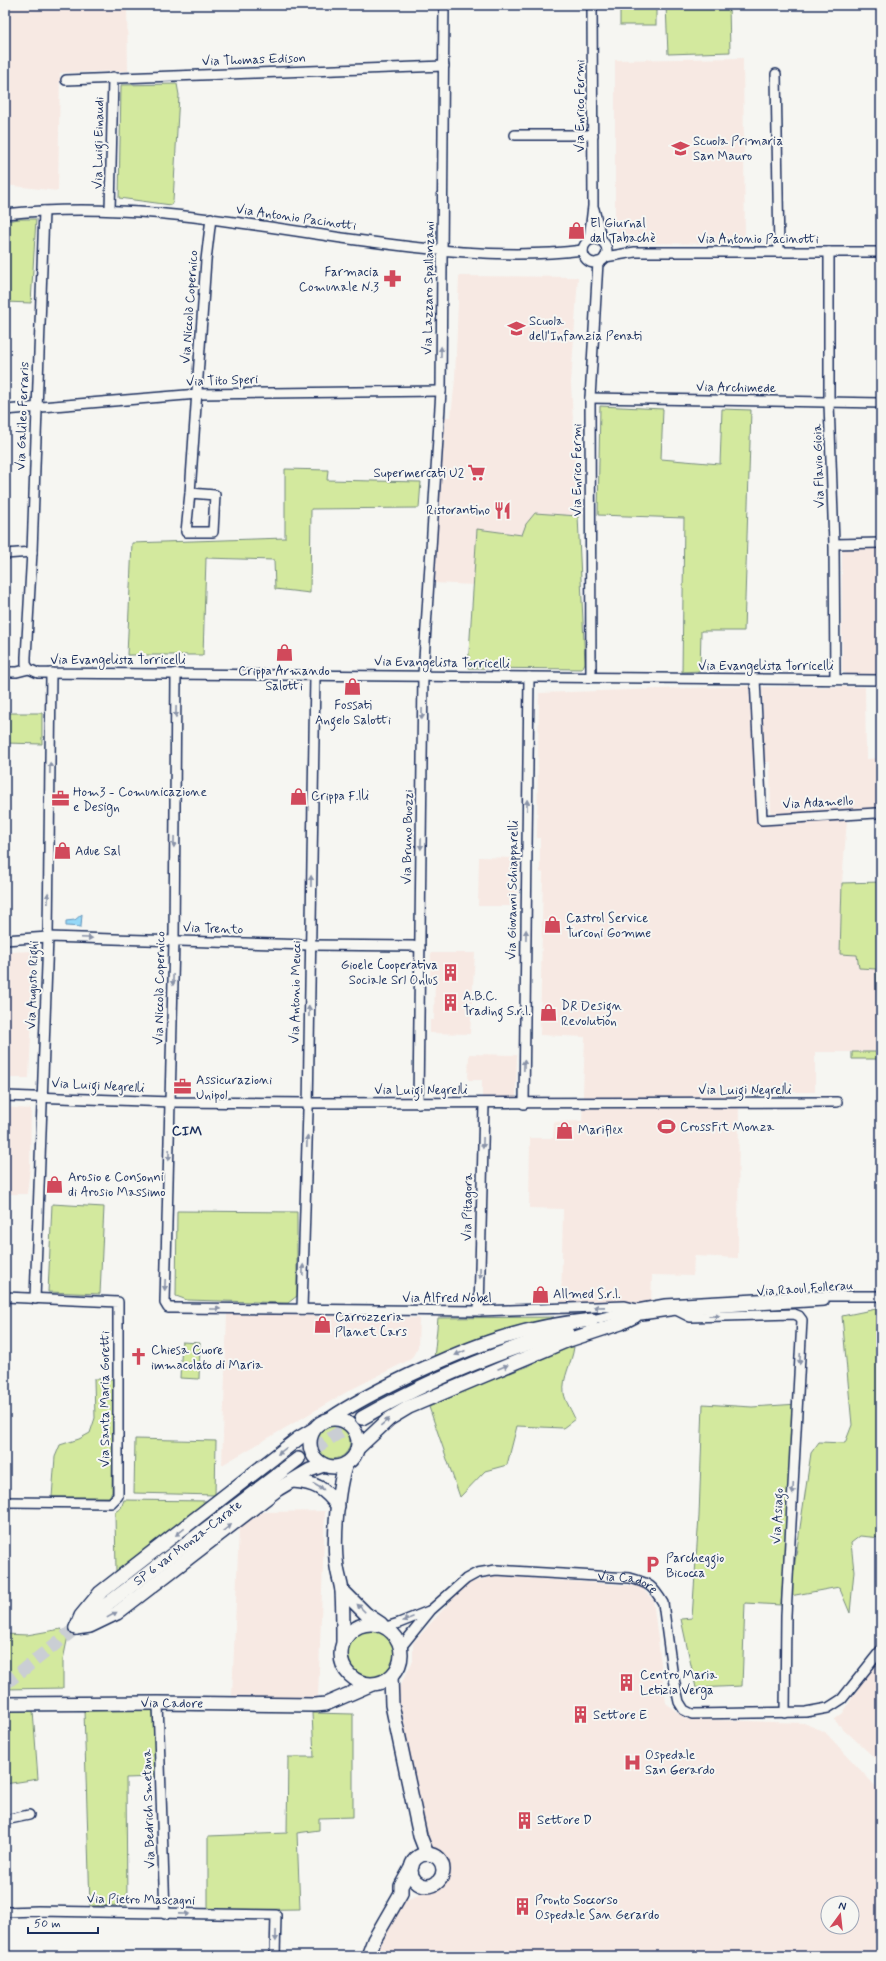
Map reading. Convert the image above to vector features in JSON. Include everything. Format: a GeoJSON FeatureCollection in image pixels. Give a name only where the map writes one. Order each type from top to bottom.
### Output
{"type":"FeatureCollection","features":[{"type":"Feature","properties":{"kind":"street","name":"Via Lazzaro Spallanzani"},"geometry":{"type":"LineString","coordinates":[[429,572],[441,391],[444,5]]}},
{"type":"Feature","properties":{"kind":"street","name":"Via Enrico Fermi"},"geometry":{"type":"LineString","coordinates":[[589,240],[593,206],[592,5]]}},
{"type":"Feature","properties":{"kind":"street","name":"Via Thomas Edison"},"geometry":{"type":"LineString","coordinates":[[66,80],[113,77],[444,66]]}},
{"type":"Feature","properties":{"kind":"street"},"geometry":{"type":"LineString","coordinates":[[776,74],[779,252]]}},
{"type":"Feature","properties":{"kind":"street","name":"Via Luigi Einaudi"},"geometry":{"type":"LineString","coordinates":[[110,210],[113,77]]}},
{"type":"Feature","properties":{"kind":"street"},"geometry":{"type":"LineString","coordinates":[[515,135],[593,135]]}},
{"type":"Feature","properties":{"kind":"street","name":"Via Enrico Fermi"},"geometry":{"type":"LineString","coordinates":[[593,206],[603,243]]}},
{"type":"Feature","properties":{"kind":"street","name":"Via Antonio Pacinotti"},"geometry":{"type":"LineString","coordinates":[[5,214],[44,211],[110,210],[211,218],[442,251],[553,254],[583,250]]}},
{"type":"Feature","properties":{"kind":"street","name":"Via Galileo Ferraris"},"geometry":{"type":"LineString","coordinates":[[29,668],[26,664],[26,657],[32,552],[44,211]]}},
{"type":"Feature","properties":{"kind":"street","name":"Via Niccolò Copernico"},"geometry":{"type":"LineString","coordinates":[[190,493],[215,495],[213,532],[186,532],[198,394],[206,260],[211,218]]}},
{"type":"Feature","properties":{"kind":"street"},"geometry":{"type":"LineString","coordinates":[[596,239],[603,243],[607,250],[601,260],[591,262],[587,259],[583,250],[584,246],[589,240],[596,239]]}},
{"type":"Feature","properties":{"kind":"street","name":"Via Antonio Pacinotti"},"geometry":{"type":"LineString","coordinates":[[603,243],[635,252]]}},
{"type":"Feature","properties":{"kind":"street","name":"Via Antonio Pacinotti"},"geometry":{"type":"LineString","coordinates":[[601,260],[635,252],[881,252]]}},
{"type":"Feature","properties":{"kind":"street","name":"Via Flavio Gioia"},"geometry":{"type":"LineString","coordinates":[[829,252],[829,402],[834,544],[835,679]]}},
{"type":"Feature","properties":{"kind":"street","name":"Via Enrico Fermi"},"geometry":{"type":"LineString","coordinates":[[591,677],[590,398],[601,260]]}},
{"type":"Feature","properties":{"kind":"street","name":"Via Tito Speri"},"geometry":{"type":"LineString","coordinates":[[5,410],[198,394],[441,391]]}},
{"type":"Feature","properties":{"kind":"street","name":"Via Archimede"},"geometry":{"type":"LineString","coordinates":[[590,398],[881,403]]}},
{"type":"Feature","properties":{"kind":"street"},"geometry":{"type":"LineString","coordinates":[[834,544],[881,543]]}},
{"type":"Feature","properties":{"kind":"street"},"geometry":{"type":"LineString","coordinates":[[5,554],[32,552]]}},
{"type":"Feature","properties":{"kind":"street","name":"Via Bruno Buozzi"},"geometry":{"type":"LineString","coordinates":[[418,1103],[423,675],[429,572]]}},
{"type":"Feature","properties":{"kind":"street","name":"Via Evangelista Torricelli"},"geometry":{"type":"LineString","coordinates":[[5,672],[17,672],[29,668],[38,673],[881,680]]}},
{"type":"Feature","properties":{"kind":"street","name":"Via Augusto Righi"},"geometry":{"type":"LineString","coordinates":[[35,1299],[48,937],[51,673]]}},
{"type":"Feature","properties":{"kind":"street","name":"Via Niccolò Copernico"},"geometry":{"type":"LineString","coordinates":[[164,1303],[171,1102],[176,673]]}},
{"type":"Feature","properties":{"kind":"street","name":"Via Antonio Meucci"},"geometry":{"type":"LineString","coordinates":[[302,1309],[308,1103],[315,675]]}},
{"type":"Feature","properties":{"kind":"street","name":"Via Giovanni Schiapparelli"},"geometry":{"type":"LineString","coordinates":[[524,1104],[529,677]]}},
{"type":"Feature","properties":{"kind":"street","name":"Via Adamello"},"geometry":{"type":"LineString","coordinates":[[755,679],[762,820],[876,813]]}},
{"type":"Feature","properties":{"kind":"street","name":"Via Trento"},"geometry":{"type":"LineString","coordinates":[[5,940],[48,937],[310,945],[413,946],[420,948]]}},
{"type":"Feature","properties":{"kind":"street","name":"Via Luigi Negrelli"},"geometry":{"type":"LineString","coordinates":[[5,1096],[171,1102],[308,1103],[524,1104],[837,1102]]}},
{"type":"Feature","properties":{"kind":"street","name":"Via Pitagora"},"geometry":{"type":"LineString","coordinates":[[479,1311],[484,1104]]}},
{"type":"Feature","properties":{"kind":"street","name":"Via Raoul Follerau"},"geometry":{"type":"LineString","coordinates":[[731,1303],[832,1295],[881,1296]]}},
{"type":"Feature","properties":{"kind":"street"},"geometry":{"type":"LineString","coordinates":[[5,1297],[35,1299]]}},
{"type":"Feature","properties":{"kind":"street","name":"Via Santa Maria Goretti"},"geometry":{"type":"LineString","coordinates":[[5,1502],[111,1503],[118,1496],[118,1302],[35,1299]]}},
{"type":"Feature","properties":{"kind":"street","name":"Via Alfred Nobel"},"geometry":{"type":"LineString","coordinates":[[164,1303],[168,1308],[479,1311],[560,1307],[625,1306],[636,1312],[676,1310],[731,1303]]}},
{"type":"Feature","properties":{"kind":"street","name":"Via Alfred Nobel"},"geometry":{"type":"LineString","coordinates":[[636,1312],[665,1304],[731,1303]]}},
{"type":"Feature","properties":{"kind":"street","name":"Via Alfred Nobel"},"geometry":{"type":"LineString","coordinates":[[676,1310],[690,1317],[794,1314],[799,1316],[802,1320]]}},
{"type":"Feature","properties":{"kind":"street"},"geometry":{"type":"LineString","coordinates":[[76,1628],[81,1616],[100,1593],[300,1438],[320,1423],[330,1419],[344,1409],[397,1382],[481,1344],[524,1330],[636,1312]]}},
{"type":"Feature","properties":{"kind":"street"},"geometry":{"type":"LineString","coordinates":[[534,1342],[636,1312]]}},
{"type":"Feature","properties":{"kind":"street"},"geometry":{"type":"LineString","coordinates":[[392,1706],[384,1692],[373,1684],[360,1682],[350,1677],[344,1669],[341,1660],[340,1650],[343,1641],[342,1590],[336,1566],[338,1502],[341,1479],[346,1464],[353,1457],[357,1449],[389,1419],[409,1407],[566,1341],[621,1323],[636,1312]]}},
{"type":"Feature","properties":{"kind":"street"},"geometry":{"type":"LineString","coordinates":[[362,1418],[416,1388],[559,1331],[592,1320]]}},
{"type":"Feature","properties":{"kind":"street","name":"Via Asiago"},"geometry":{"type":"LineString","coordinates":[[785,1713],[786,1615],[802,1320]]}},
{"type":"Feature","properties":{"kind":"street"},"geometry":{"type":"LineString","coordinates":[[330,1419],[342,1420],[352,1427],[357,1437],[357,1449]]}},
{"type":"Feature","properties":{"kind":"street"},"geometry":{"type":"LineString","coordinates":[[314,1429],[310,1440],[310,1446],[315,1457],[326,1466],[338,1502]]}},
{"type":"Feature","properties":{"kind":"street","name":"SP 6 var Monza-Carate"},"geometry":{"type":"LineString","coordinates":[[76,1628],[298,1459]]}},
{"type":"Feature","properties":{"kind":"street"},"geometry":{"type":"LineString","coordinates":[[76,1628],[90,1626],[117,1613],[273,1494],[310,1470],[326,1466],[340,1466],[346,1464]]}},
{"type":"Feature","properties":{"kind":"street"},"geometry":{"type":"LineString","coordinates":[[293,1481],[309,1482],[316,1485],[326,1491],[338,1502]]}},
{"type":"Feature","properties":{"kind":"street","name":"Via Cadore"},"geometry":{"type":"LineString","coordinates":[[401,1647],[431,1610],[466,1580],[477,1573],[496,1570],[630,1578],[647,1582],[658,1594],[663,1603],[672,1670],[679,1702],[684,1710],[692,1714],[785,1713],[818,1711],[828,1708],[842,1699],[881,1650]]}},
{"type":"Feature","properties":{"kind":"street"},"geometry":{"type":"LineString","coordinates":[[342,1590],[366,1614],[396,1635],[401,1647],[400,1664],[391,1677],[392,1706],[420,1836],[427,1854]]}},
{"type":"Feature","properties":{"kind":"street","name":"Via Cadore"},"geometry":{"type":"LineString","coordinates":[[343,1641],[350,1632],[359,1625],[370,1623],[384,1626],[398,1624],[431,1610]]}},
{"type":"Feature","properties":{"kind":"street"},"geometry":{"type":"LineString","coordinates":[[337,1699],[350,1677]]}},
{"type":"Feature","properties":{"kind":"street","name":"Via Cadore"},"geometry":{"type":"LineString","coordinates":[[5,1704],[158,1703],[315,1705],[337,1699],[391,1677]]}},
{"type":"Feature","properties":{"kind":"street","name":"Via Bedrich Smetana"},"geometry":{"type":"LineString","coordinates":[[158,1703],[165,1914]]}},
{"type":"Feature","properties":{"kind":"street"},"geometry":{"type":"LineString","coordinates":[[5,1820],[29,1815]]}},
{"type":"Feature","properties":{"kind":"street"},"geometry":{"type":"LineString","coordinates":[[368,1956],[374,1940],[401,1894],[401,1886],[413,1864],[420,1856],[427,1854],[438,1858],[443,1867],[442,1876],[436,1883],[429,1886],[420,1884],[413,1876],[413,1864],[414,1851],[420,1836]]}},
{"type":"Feature","properties":{"kind":"street"},"geometry":{"type":"LineString","coordinates":[[401,1894],[408,1893],[420,1884]]}},
{"type":"Feature","properties":{"kind":"street","name":"Via Pietro Mascagni"},"geometry":{"type":"LineString","coordinates":[[5,1912],[38,1910],[276,1916],[275,1956]]}},
{"type":"Feature","properties":{"kind":"shaded area"},"geometry":{"type":"Polygon","coordinates":[[[5,5],[127,5],[128,71],[60,73],[58,191],[5,185],[5,5]]]}},
{"type":"Feature","properties":{"kind":"shaded area","name":"Scuola Primaria San Mauro"},"geometry":{"type":"Polygon","coordinates":[[[743,58],[745,244],[623,243],[615,237],[615,60],[743,58]]]}},
{"type":"Feature","properties":{"kind":"shaded area"},"geometry":{"type":"Polygon","coordinates":[[[459,276],[578,277],[571,383],[578,516],[535,513],[526,524],[523,535],[477,529],[474,585],[434,583],[445,417],[451,417],[455,379],[459,276]]]}},
{"type":"Feature","properties":{"kind":"shaded area"},"geometry":{"type":"Polygon","coordinates":[[[881,547],[881,674],[847,674],[842,671],[842,548],[881,547]]]}},
{"type":"Feature","properties":{"kind":"shaded area"},"geometry":{"type":"Polygon","coordinates":[[[749,686],[757,824],[847,820],[842,883],[840,954],[857,955],[859,968],[876,969],[878,1052],[815,1052],[815,1092],[739,1092],[738,1258],[694,1256],[693,1276],[652,1275],[651,1304],[561,1305],[563,1209],[529,1208],[530,1138],[553,1138],[554,1122],[582,1121],[585,1037],[540,1035],[543,873],[540,872],[540,838],[537,838],[539,693],[749,686]]]}},
{"type":"Feature","properties":{"kind":"shaded area"},"geometry":{"type":"Polygon","coordinates":[[[762,687],[865,687],[866,759],[881,758],[881,809],[771,814],[770,762],[764,762],[762,687]]]}},
{"type":"Feature","properties":{"kind":"shaded area"},"geometry":{"type":"Polygon","coordinates":[[[479,857],[519,858],[518,906],[478,906],[479,857]]]}},
{"type":"Feature","properties":{"kind":"shaded area"},"geometry":{"type":"Polygon","coordinates":[[[35,951],[29,1078],[5,1078],[5,952],[35,951]]]}},
{"type":"Feature","properties":{"kind":"shaded area"},"geometry":{"type":"Polygon","coordinates":[[[431,953],[475,953],[470,1034],[430,1033],[430,1020],[434,1020],[435,980],[430,980],[431,953]]]}},
{"type":"Feature","properties":{"kind":"shaded area"},"geometry":{"type":"Polygon","coordinates":[[[469,1054],[517,1055],[516,1098],[482,1098],[482,1080],[468,1080],[469,1054]]]}},
{"type":"Feature","properties":{"kind":"shaded area"},"geometry":{"type":"Polygon","coordinates":[[[5,1107],[31,1109],[30,1167],[27,1194],[5,1194],[5,1107]]]}},
{"type":"Feature","properties":{"kind":"shaded area"},"geometry":{"type":"Polygon","coordinates":[[[227,1314],[419,1318],[418,1347],[411,1359],[350,1390],[222,1465],[227,1314]]]}},
{"type":"Feature","properties":{"kind":"shaded area"},"geometry":{"type":"Polygon","coordinates":[[[325,1511],[318,1698],[232,1697],[239,1528],[262,1512],[325,1511]]]}},
{"type":"Feature","properties":{"kind":"shaded area","name":"Ospedale San Gerardo"},"geometry":{"type":"Polygon","coordinates":[[[495,1576],[640,1586],[653,1600],[666,1703],[686,1719],[804,1723],[825,1732],[881,1792],[881,1956],[375,1956],[376,1950],[403,1901],[432,1890],[443,1881],[447,1861],[430,1847],[398,1703],[398,1689],[413,1661],[413,1643],[466,1584],[495,1576]]]}},
{"type":"Feature","properties":{"kind":"shaded area"},"geometry":{"type":"Polygon","coordinates":[[[881,1661],[881,1764],[834,1720],[843,1713],[861,1683],[881,1661]]]}},
{"type":"Feature","properties":{"kind":"green space"},"geometry":{"type":"Polygon","coordinates":[[[620,5],[656,5],[656,25],[620,25],[620,5]]]}},
{"type":"Feature","properties":{"kind":"green space"},"geometry":{"type":"Polygon","coordinates":[[[666,5],[729,5],[730,52],[668,54],[666,5]]]}},
{"type":"Feature","properties":{"kind":"green space"},"geometry":{"type":"Polygon","coordinates":[[[177,84],[179,95],[173,201],[171,205],[119,198],[121,85],[177,84]]]}},
{"type":"Feature","properties":{"kind":"green space"},"geometry":{"type":"Polygon","coordinates":[[[36,219],[31,303],[5,302],[5,221],[36,219]]]}},
{"type":"Feature","properties":{"kind":"green space"},"geometry":{"type":"Polygon","coordinates":[[[600,406],[663,409],[661,459],[720,464],[722,409],[751,410],[744,631],[701,631],[700,671],[682,672],[684,518],[598,515],[600,406]]]}},
{"type":"Feature","properties":{"kind":"green space"},"geometry":{"type":"Polygon","coordinates":[[[285,469],[328,470],[327,480],[421,482],[419,508],[311,509],[310,593],[275,589],[274,560],[206,558],[203,655],[127,655],[132,543],[285,538],[285,469]]]}},
{"type":"Feature","properties":{"kind":"green space"},"geometry":{"type":"Polygon","coordinates":[[[535,513],[578,516],[585,663],[582,669],[468,668],[477,529],[522,535],[526,524],[535,513]]]}},
{"type":"Feature","properties":{"kind":"green space"},"geometry":{"type":"Polygon","coordinates":[[[5,713],[42,713],[42,744],[5,743],[5,713]]]}},
{"type":"Feature","properties":{"kind":"green space"},"geometry":{"type":"Polygon","coordinates":[[[881,882],[881,1059],[852,1059],[852,1052],[878,1052],[876,969],[859,968],[857,955],[840,954],[842,883],[881,882]]]}},
{"type":"Feature","properties":{"kind":"green space"},"geometry":{"type":"Polygon","coordinates":[[[52,1204],[104,1207],[100,1294],[48,1292],[52,1204]]]}},
{"type":"Feature","properties":{"kind":"green space"},"geometry":{"type":"Polygon","coordinates":[[[177,1211],[297,1212],[297,1296],[288,1303],[187,1300],[176,1296],[177,1211]]]}},
{"type":"Feature","properties":{"kind":"green space"},"geometry":{"type":"Polygon","coordinates":[[[881,1308],[881,1538],[860,1536],[851,1543],[854,1571],[850,1613],[839,1587],[790,1596],[811,1453],[819,1442],[845,1443],[852,1425],[842,1316],[881,1308]]]}},
{"type":"Feature","properties":{"kind":"green space"},"geometry":{"type":"Polygon","coordinates":[[[554,1317],[541,1323],[434,1359],[438,1318],[554,1317]]]}},
{"type":"Feature","properties":{"kind":"green space"},"geometry":{"type":"Polygon","coordinates":[[[182,1342],[200,1343],[199,1379],[180,1378],[182,1342]]]}},
{"type":"Feature","properties":{"kind":"green space"},"geometry":{"type":"Polygon","coordinates":[[[560,1347],[574,1347],[564,1381],[564,1393],[575,1419],[563,1428],[517,1426],[507,1465],[485,1471],[460,1497],[429,1407],[472,1387],[529,1366],[560,1347]]]}},
{"type":"Feature","properties":{"kind":"green space"},"geometry":{"type":"Polygon","coordinates":[[[94,1379],[113,1379],[112,1492],[109,1497],[52,1497],[55,1457],[60,1445],[79,1439],[90,1433],[95,1418],[94,1379]]]}},
{"type":"Feature","properties":{"kind":"green space"},"geometry":{"type":"Polygon","coordinates":[[[703,1404],[752,1407],[798,1404],[781,1605],[745,1603],[742,1686],[696,1688],[681,1619],[692,1618],[699,1516],[703,1404]]]}},
{"type":"Feature","properties":{"kind":"green space"},"geometry":{"type":"Polygon","coordinates":[[[330,1425],[336,1425],[340,1426],[347,1432],[350,1442],[349,1449],[343,1456],[336,1459],[330,1459],[326,1458],[319,1452],[316,1445],[316,1439],[317,1435],[323,1428],[330,1425]]]}},
{"type":"Feature","properties":{"kind":"green space"},"geometry":{"type":"Polygon","coordinates":[[[135,1439],[216,1441],[215,1495],[134,1493],[135,1439]]]}},
{"type":"Feature","properties":{"kind":"green space"},"geometry":{"type":"Polygon","coordinates":[[[124,1500],[209,1501],[116,1572],[115,1512],[121,1508],[124,1500]]]}},
{"type":"Feature","properties":{"kind":"green space"},"geometry":{"type":"Polygon","coordinates":[[[61,1629],[68,1636],[63,1660],[63,1688],[5,1689],[5,1634],[27,1635],[61,1629]]]}},
{"type":"Feature","properties":{"kind":"green space"},"geometry":{"type":"Polygon","coordinates":[[[365,1629],[375,1629],[389,1636],[396,1650],[396,1660],[389,1674],[375,1681],[365,1681],[355,1677],[348,1670],[344,1660],[344,1650],[348,1640],[355,1633],[365,1629]]]}},
{"type":"Feature","properties":{"kind":"green space"},"geometry":{"type":"Polygon","coordinates":[[[5,1710],[33,1710],[38,1779],[5,1784],[5,1710]]]}},
{"type":"Feature","properties":{"kind":"green space"},"geometry":{"type":"Polygon","coordinates":[[[153,1710],[156,1777],[126,1778],[127,1905],[90,1906],[84,1711],[153,1710]]]}},
{"type":"Feature","properties":{"kind":"green space"},"geometry":{"type":"Polygon","coordinates":[[[312,1713],[353,1714],[353,1817],[319,1818],[319,1830],[297,1833],[300,1909],[208,1910],[208,1836],[287,1833],[288,1757],[314,1757],[312,1713]]]}},
{"type":"Feature","properties":{"kind":"water"},"geometry":{"type":"Polygon","coordinates":[[[82,914],[81,927],[66,926],[66,921],[75,920],[82,914]]]}},
{"type":"Feature","properties":{"kind":"tunnel"},"geometry":{"type":"LineString","coordinates":[[298,1459],[362,1418]]}},
{"type":"Feature","properties":{"kind":"tunnel"},"geometry":{"type":"LineString","coordinates":[[5,1684],[76,1628]]}},
{"type":"Feature","properties":{"kind":"place","name":"Scuola Primaria San Mauro"},"geometry":{"type":"Point","coordinates":[680,148]}},
{"type":"Feature","properties":{"kind":"place","name":"El Giurnal dal Tabachè"},"geometry":{"type":"Point","coordinates":[577,230]}},
{"type":"Feature","properties":{"kind":"place","name":"Farmacia Comunale N.3"},"geometry":{"type":"Point","coordinates":[392,279]}},
{"type":"Feature","properties":{"kind":"place","name":"Scuola dell'Infanzia Penati"},"geometry":{"type":"Point","coordinates":[516,328]}},
{"type":"Feature","properties":{"kind":"place","name":"Supermercati U2"},"geometry":{"type":"Point","coordinates":[477,473]}},
{"type":"Feature","properties":{"kind":"place","name":"Ristorantino"},"geometry":{"type":"Point","coordinates":[503,510]}},
{"type":"Feature","properties":{"kind":"place","name":"Crippa Armando Salotti"},"geometry":{"type":"Point","coordinates":[284,652]}},
{"type":"Feature","properties":{"kind":"place","name":"Fossati Angelo Salotti"},"geometry":{"type":"Point","coordinates":[353,686]}},
{"type":"Feature","properties":{"kind":"place","name":"Crippa F.lli"},"geometry":{"type":"Point","coordinates":[298,796]}},
{"type":"Feature","properties":{"kind":"place","name":"Hom3 - Comunicazione e Design"},"geometry":{"type":"Point","coordinates":[60,799]}},
{"type":"Feature","properties":{"kind":"place","name":"Adue Sal"},"geometry":{"type":"Point","coordinates":[62,851]}},
{"type":"Feature","properties":{"kind":"place","name":"Castrol Service Turconi Gomme"},"geometry":{"type":"Point","coordinates":[553,925]}},
{"type":"Feature","properties":{"kind":"place","name":"Gioele Cooperativa Sociale Srl Onlus"},"geometry":{"type":"Point","coordinates":[451,972]}},
{"type":"Feature","properties":{"kind":"place","name":"A.B.C. Trading S.r.l."},"geometry":{"type":"Point","coordinates":[450,1003]}},
{"type":"Feature","properties":{"kind":"place","name":"DR Design Revolution"},"geometry":{"type":"Point","coordinates":[548,1013]}},
{"type":"Feature","properties":{"kind":"place","name":"Assicurazioni Unipol"},"geometry":{"type":"Point","coordinates":[183,1087]}},
{"type":"Feature","properties":{"kind":"place","name":"CrossFit Monza"},"geometry":{"type":"Point","coordinates":[667,1127]}},
{"type":"Feature","properties":{"kind":"place","name":"Mariflex"},"geometry":{"type":"Point","coordinates":[565,1130]}},
{"type":"Feature","properties":{"kind":"place","name":"Arosio e Consonni di Arosio Massimo"},"geometry":{"type":"Point","coordinates":[55,1184]}},
{"type":"Feature","properties":{"kind":"place","name":"Allmed S.r.l."},"geometry":{"type":"Point","coordinates":[540,1294]}},
{"type":"Feature","properties":{"kind":"place","name":"Carrozzeria Planet Cars"},"geometry":{"type":"Point","coordinates":[322,1324]}},
{"type":"Feature","properties":{"kind":"place","name":"Chiesa Cuore immacolato di Maria"},"geometry":{"type":"Point","coordinates":[138,1357]}},
{"type":"Feature","properties":{"kind":"place","name":"Parcheggio Bicocca"},"geometry":{"type":"Point","coordinates":[653,1565]}},
{"type":"Feature","properties":{"kind":"place","name":"Centro Maria Letizia Verga"},"geometry":{"type":"Point","coordinates":[627,1682]}},
{"type":"Feature","properties":{"kind":"place","name":"Settore E"},"geometry":{"type":"Point","coordinates":[580,1715]}},
{"type":"Feature","properties":{"kind":"place","name":"Ospedale San Gerardo"},"geometry":{"type":"Point","coordinates":[632,1762]}},
{"type":"Feature","properties":{"kind":"place","name":"Settore D"},"geometry":{"type":"Point","coordinates":[524,1820]}},
{"type":"Feature","properties":{"kind":"place","name":"Pronto Soccorso Ospedale San Gerardo"},"geometry":{"type":"Point","coordinates":[522,1907]}},
{"type":"Feature","properties":{"kind":"district","name":"CIM"},"geometry":{"type":"Point","coordinates":[187,1131]}}]}
